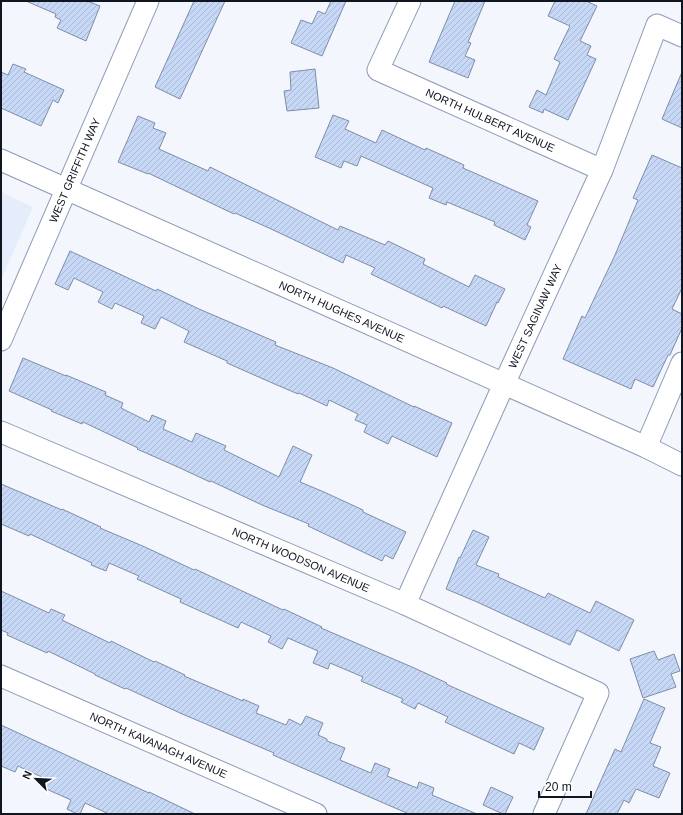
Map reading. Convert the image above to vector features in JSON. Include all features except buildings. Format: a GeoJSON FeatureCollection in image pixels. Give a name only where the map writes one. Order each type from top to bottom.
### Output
{"type":"FeatureCollection","features":[{"type":"Feature","properties":{"kind":"street","name":"WEST GRIFFITH WAY"},"geometry":{"type":"LineString","coordinates":[[1,340],[148,1]]}},
{"type":"Feature","properties":{"kind":"street","name":"NORTH HULBERT AVENUE"},"geometry":{"type":"LineString","coordinates":[[410,1],[378,70],[602,170]]}},
{"type":"Feature","properties":{"kind":"street","name":"WEST SAGINAW WAY"},"geometry":{"type":"LineString","coordinates":[[404,604],[602,170],[657,25],[682,36]]}},
{"type":"Feature","properties":{"kind":"street","name":"NORTH HUGHES AVENUE"},"geometry":{"type":"LineString","coordinates":[[1,160],[646,447],[682,465]]}},
{"type":"Feature","properties":{"kind":"street"},"geometry":{"type":"LineString","coordinates":[[646,447],[682,363]]}},
{"type":"Feature","properties":{"kind":"street","name":"NORTH WOODSON AVENUE"},"geometry":{"type":"LineString","coordinates":[[1,432],[404,604],[598,693],[544,814]]}},
{"type":"Feature","properties":{"kind":"street","name":"NORTH KAVANAGH AVENUE"},"geometry":{"type":"LineString","coordinates":[[1,676],[316,814]]}},
{"type":"Feature","properties":{"kind":"shaded area"},"geometry":{"type":"Polygon","coordinates":[[[1,192],[33,207],[1,280],[1,192]]]}}]}
